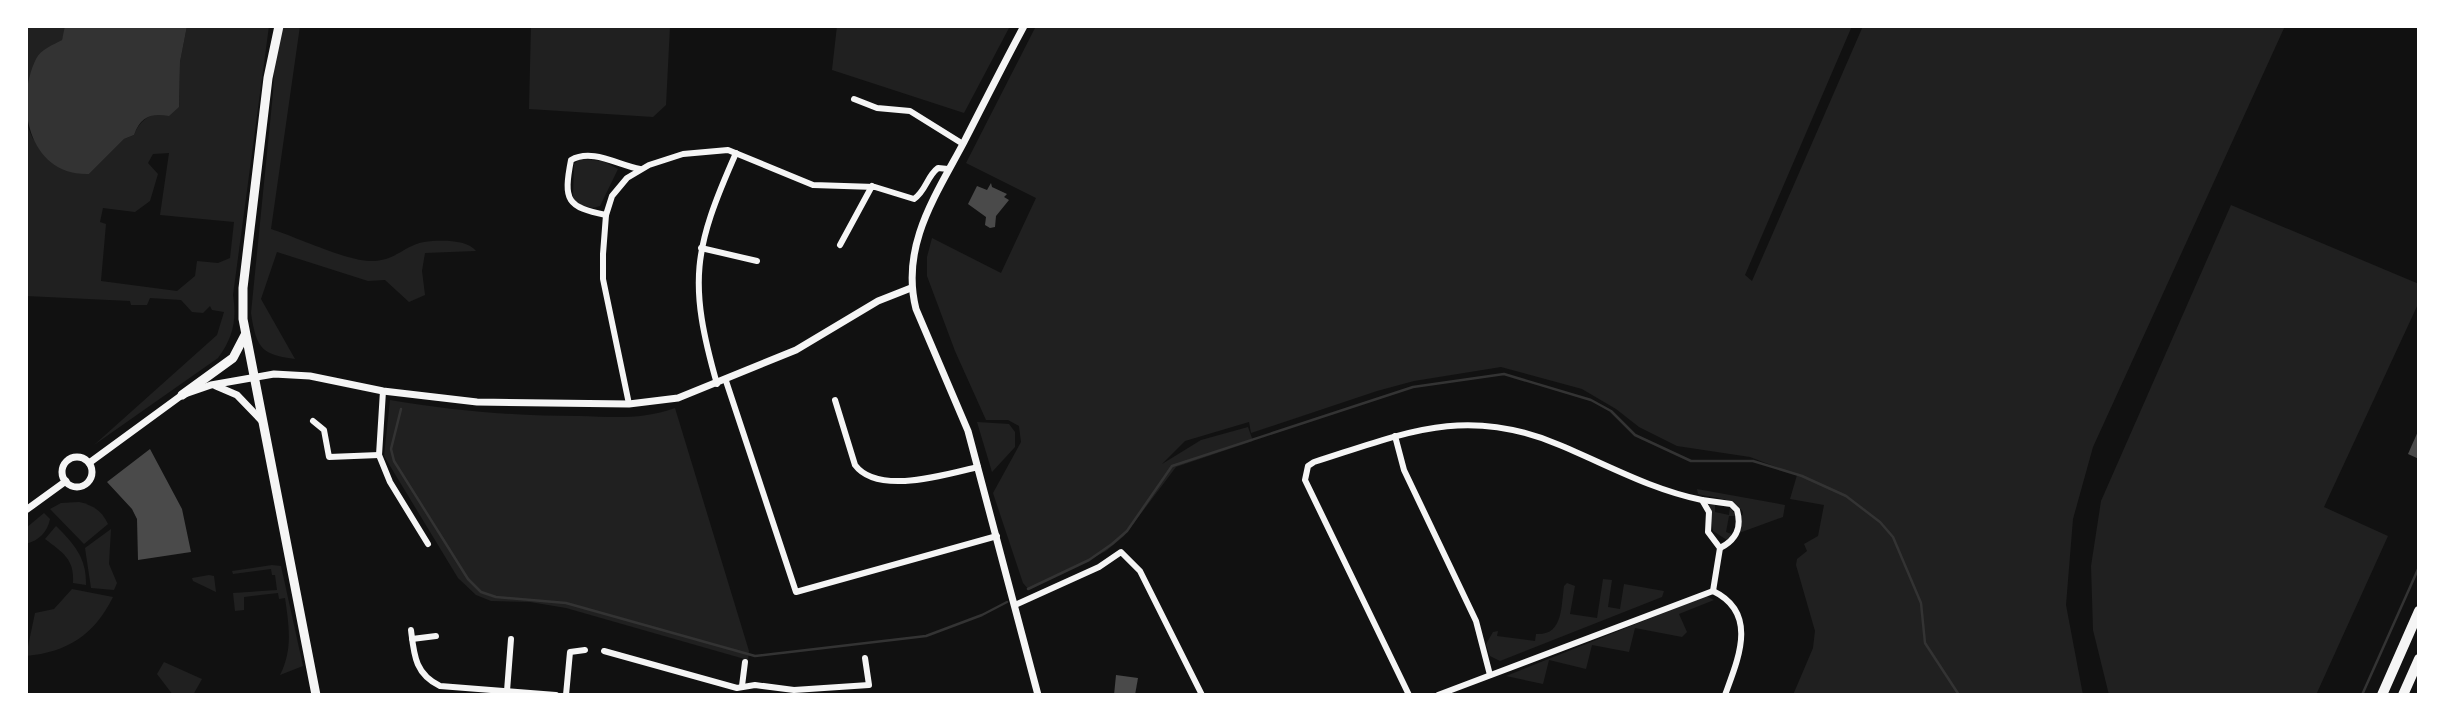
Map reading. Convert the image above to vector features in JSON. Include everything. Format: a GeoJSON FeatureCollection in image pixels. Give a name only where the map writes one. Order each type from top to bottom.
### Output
{"type":"FeatureCollection","features":[{"type":"Feature","properties":{"kind":"highway"},"geometry":{"type":"LineString","coordinates":[[2382,695],[2419,611]]}},
{"type":"Feature","properties":{"kind":"highway"},"geometry":{"type":"LineString","coordinates":[[2403,695],[2418,660]]}},
{"type":"Feature","properties":{"kind":"main road"},"geometry":{"type":"LineString","coordinates":[[279,26],[268,78],[244,280],[245,335],[316,695]]}},
{"type":"Feature","properties":{"kind":"main road"},"geometry":{"type":"LineString","coordinates":[[182,395],[232,359],[245,335]]}},
{"type":"Feature","properties":{"kind":"street"},"geometry":{"type":"LineString","coordinates":[[1024,26],[921,223],[911,264],[911,288],[916,309],[968,431],[1038,695]]}},
{"type":"Feature","properties":{"kind":"street"},"geometry":{"type":"LineString","coordinates":[[854,99],[877,108],[910,111],[962,144]]}},
{"type":"Feature","properties":{"kind":"street"},"geometry":{"type":"LineString","coordinates":[[629,404],[603,279],[606,215],[612,195],[626,178],[649,165],[710,149],[736,153],[813,185],[872,186],[914,200],[921,195],[932,172],[938,168],[948,169]]}},
{"type":"Feature","properties":{"kind":"street"},"geometry":{"type":"LineString","coordinates":[[717,384],[701,330],[697,291],[705,226],[736,153]]}},
{"type":"Feature","properties":{"kind":"street"},"geometry":{"type":"LineString","coordinates":[[606,215],[574,207],[569,200],[571,160],[578,156],[606,158],[640,169]]}},
{"type":"Feature","properties":{"kind":"street"},"geometry":{"type":"LineString","coordinates":[[840,245],[872,186]]}},
{"type":"Feature","properties":{"kind":"street"},"geometry":{"type":"LineString","coordinates":[[701,248],[757,261]]}},
{"type":"Feature","properties":{"kind":"street"},"geometry":{"type":"LineString","coordinates":[[89,463],[182,395],[211,385],[255,376],[297,374],[383,391],[477,402],[629,404],[678,398],[726,381],[796,350],[878,301],[911,288]]}},
{"type":"Feature","properties":{"kind":"street"},"geometry":{"type":"LineString","coordinates":[[726,381],[796,592],[997,536]]}},
{"type":"Feature","properties":{"kind":"street"},"geometry":{"type":"LineString","coordinates":[[211,385],[237,395],[264,423]]}},
{"type":"Feature","properties":{"kind":"street"},"geometry":{"type":"LineString","coordinates":[[383,391],[379,455],[390,482],[428,544]]}},
{"type":"Feature","properties":{"kind":"street"},"geometry":{"type":"LineString","coordinates":[[835,400],[855,465],[860,472],[902,484],[978,467]]}},
{"type":"Feature","properties":{"kind":"street"},"geometry":{"type":"LineString","coordinates":[[313,421],[324,429],[329,457],[379,455]]}},
{"type":"Feature","properties":{"kind":"street"},"geometry":{"type":"LineString","coordinates":[[1409,695],[1305,480],[1308,466],[1314,462],[1423,427],[1486,425],[1526,432],[1668,493],[1731,504],[1737,510],[1736,535],[1720,548]]}},
{"type":"Feature","properties":{"kind":"street"},"geometry":{"type":"LineString","coordinates":[[1395,436],[1404,470],[1476,621],[1490,675]]}},
{"type":"Feature","properties":{"kind":"street"},"geometry":{"type":"LineString","coordinates":[[79,457],[89,463],[92,474],[86,484],[73,486],[66,481],[62,470],[68,460],[79,457]]}},
{"type":"Feature","properties":{"kind":"street"},"geometry":{"type":"LineString","coordinates":[[26,510],[66,481]]}},
{"type":"Feature","properties":{"kind":"street"},"geometry":{"type":"LineString","coordinates":[[1702,500],[1709,512],[1708,532],[1720,548],[1715,592]]}},
{"type":"Feature","properties":{"kind":"street"},"geometry":{"type":"LineString","coordinates":[[1015,605],[1099,568],[1121,552],[1140,570],[1202,695]]}},
{"type":"Feature","properties":{"kind":"street"},"geometry":{"type":"LineString","coordinates":[[1438,695],[1701,593],[1715,592],[1730,601],[1741,625],[1743,641],[1725,695]]}},
{"type":"Feature","properties":{"kind":"street"},"geometry":{"type":"LineString","coordinates":[[411,629],[416,663],[425,678],[451,687],[556,695]]}},
{"type":"Feature","properties":{"kind":"street"},"geometry":{"type":"LineString","coordinates":[[412,639],[436,636]]}},
{"type":"Feature","properties":{"kind":"street"},"geometry":{"type":"LineString","coordinates":[[507,691],[511,639]]}},
{"type":"Feature","properties":{"kind":"street"},"geometry":{"type":"LineString","coordinates":[[566,695],[570,652],[585,650]]}},
{"type":"Feature","properties":{"kind":"street"},"geometry":{"type":"LineString","coordinates":[[604,651],[738,690],[794,690],[869,685],[865,658]]}},
{"type":"Feature","properties":{"kind":"street"},"geometry":{"type":"LineString","coordinates":[[738,690],[745,662]]}},
{"type":"Feature","properties":{"kind":"street"},"geometry":{"type":"LineString","coordinates":[[1463,686],[1466,695]]}},
{"type":"Feature","properties":{"kind":"shaded area"},"geometry":{"type":"Polygon","coordinates":[[[26,26],[66,28],[62,40],[44,52],[35,65],[26,102],[26,26]]]}},
{"type":"Feature","properties":{"kind":"shaded area"},"geometry":{"type":"Polygon","coordinates":[[[65,26],[187,26],[180,62],[179,107],[169,116],[147,117],[134,135],[124,139],[89,174],[69,171],[52,163],[40,150],[27,116],[30,77],[36,59],[44,50],[62,40],[65,26]]]}},
{"type":"Feature","properties":{"kind":"shaded area"},"geometry":{"type":"Polygon","coordinates":[[[187,26],[269,26],[233,295],[233,328],[218,358],[94,445],[217,335],[224,312],[212,310],[210,306],[203,313],[192,312],[181,300],[150,298],[147,305],[131,305],[130,301],[26,296],[26,123],[33,139],[89,174],[124,139],[134,135],[146,118],[179,107],[180,62],[187,26]],[[169,153],[153,154],[148,163],[158,174],[150,201],[135,212],[103,208],[100,222],[106,224],[101,281],[177,291],[195,276],[197,261],[218,263],[230,258],[234,222],[160,215],[169,153]]]}},
{"type":"Feature","properties":{"kind":"shaded area"},"geometry":{"type":"Polygon","coordinates":[[[276,26],[300,26],[271,229],[359,260],[386,259],[417,244],[430,241],[460,242],[476,251],[425,253],[422,271],[425,295],[409,302],[385,280],[368,281],[277,252],[261,299],[295,359],[274,355],[262,347],[255,334],[251,313],[273,93],[276,26]]]}},
{"type":"Feature","properties":{"kind":"shaded area"},"geometry":{"type":"Polygon","coordinates":[[[531,26],[670,26],[666,105],[653,117],[529,109],[531,26]]]}},
{"type":"Feature","properties":{"kind":"shaded area"},"geometry":{"type":"Polygon","coordinates":[[[837,26],[1010,26],[964,113],[832,70],[837,26]]]}},
{"type":"Feature","properties":{"kind":"shaded area"},"geometry":{"type":"Polygon","coordinates":[[[1036,26],[1852,26],[1745,275],[1752,281],[1863,26],[2285,26],[2093,447],[2073,519],[2066,605],[2083,695],[1793,695],[1813,648],[1815,631],[1796,565],[1797,559],[1807,551],[1804,544],[1818,536],[1824,505],[1790,499],[1797,475],[1750,457],[1677,446],[1639,427],[1616,409],[1582,389],[1501,367],[1414,381],[1251,433],[1249,422],[1185,441],[1162,464],[1201,440],[1248,427],[1253,441],[1176,467],[1124,536],[1106,551],[1029,590],[1023,583],[993,493],[1021,442],[1019,426],[1008,420],[986,420],[955,351],[927,276],[927,257],[932,238],[1001,273],[1036,198],[966,163],[1036,26]]]}},
{"type":"Feature","properties":{"kind":"shaded area"},"geometry":{"type":"Polygon","coordinates":[[[580,159],[603,161],[618,169],[600,206],[593,208],[576,204],[573,198],[574,164],[580,159]]]}},
{"type":"Feature","properties":{"kind":"shaded area"},"geometry":{"type":"Polygon","coordinates":[[[2231,205],[2419,284],[2419,302],[2324,507],[2388,536],[2316,695],[2109,695],[2093,630],[2091,566],[2101,501],[2231,205]]]}},
{"type":"Feature","properties":{"kind":"shaded area"},"geometry":{"type":"Polygon","coordinates":[[[390,400],[461,410],[555,416],[627,417],[675,408],[749,651],[748,660],[566,608],[530,602],[491,601],[476,595],[458,578],[384,456],[390,400]]]}},
{"type":"Feature","properties":{"kind":"shaded area"},"geometry":{"type":"Polygon","coordinates":[[[977,422],[1009,424],[1015,432],[1015,447],[992,472],[977,422]]]}},
{"type":"Feature","properties":{"kind":"shaded area"},"geometry":{"type":"Polygon","coordinates":[[[1697,489],[1785,505],[1783,517],[1739,533],[1743,512],[1728,501],[1698,494],[1697,489]]]}},
{"type":"Feature","properties":{"kind":"shaded area"},"geometry":{"type":"Polygon","coordinates":[[[79,502],[96,509],[108,524],[84,544],[50,509],[61,503],[79,502]]]}},
{"type":"Feature","properties":{"kind":"shaded area"},"geometry":{"type":"Polygon","coordinates":[[[1709,505],[1715,505],[1715,512],[1729,515],[1730,507],[1736,516],[1729,516],[1726,532],[1734,535],[1727,540],[1713,531],[1709,505]]]}},
{"type":"Feature","properties":{"kind":"shaded area"},"geometry":{"type":"Polygon","coordinates":[[[44,513],[50,519],[45,532],[26,544],[26,528],[44,513]]]}},
{"type":"Feature","properties":{"kind":"shaded area"},"geometry":{"type":"Polygon","coordinates":[[[56,526],[82,559],[86,585],[73,583],[70,562],[45,539],[56,526]]]}},
{"type":"Feature","properties":{"kind":"shaded area"},"geometry":{"type":"Polygon","coordinates":[[[111,529],[109,564],[117,583],[114,590],[91,588],[85,548],[111,529]]]}},
{"type":"Feature","properties":{"kind":"shaded area"},"geometry":{"type":"Polygon","coordinates":[[[281,566],[303,666],[280,675],[288,647],[289,628],[285,598],[279,599],[278,593],[244,597],[244,610],[235,611],[233,593],[277,590],[275,575],[272,575],[271,569],[233,574],[232,571],[281,566]]]}},
{"type":"Feature","properties":{"kind":"shaded area"},"geometry":{"type":"Polygon","coordinates":[[[214,576],[216,592],[192,578],[214,576]]]}},
{"type":"Feature","properties":{"kind":"shaded area"},"geometry":{"type":"Polygon","coordinates":[[[1603,579],[1612,580],[1608,607],[1620,609],[1624,584],[1664,591],[1662,597],[1500,661],[1490,656],[1486,644],[1493,632],[1498,631],[1497,636],[1535,641],[1536,634],[1551,630],[1559,619],[1564,586],[1567,583],[1575,586],[1570,614],[1597,618],[1603,579]]]}},
{"type":"Feature","properties":{"kind":"shaded area"},"geometry":{"type":"Polygon","coordinates":[[[72,589],[113,597],[97,622],[78,639],[55,650],[26,656],[35,613],[54,609],[72,589]]]}},
{"type":"Feature","properties":{"kind":"shaded area"},"geometry":{"type":"Polygon","coordinates":[[[1706,596],[1714,600],[1679,614],[1687,632],[1682,637],[1635,628],[1629,652],[1592,645],[1586,669],[1549,660],[1543,684],[1506,676],[1706,596]]]}},
{"type":"Feature","properties":{"kind":"shaded area"},"geometry":{"type":"Polygon","coordinates":[[[164,662],[202,679],[193,695],[173,695],[157,674],[164,662]]]}},
{"type":"Feature","properties":{"kind":"building"},"geometry":{"type":"Polygon","coordinates":[[[991,183],[992,187],[1007,194],[1004,197],[1009,200],[996,216],[995,227],[990,228],[985,225],[986,217],[968,204],[977,186],[987,190],[991,183]]]}},
{"type":"Feature","properties":{"kind":"building"},"geometry":{"type":"Polygon","coordinates":[[[2419,429],[2419,459],[2408,454],[2419,429]]]}},
{"type":"Feature","properties":{"kind":"building"},"geometry":{"type":"Polygon","coordinates":[[[150,449],[182,509],[191,552],[138,560],[137,519],[132,509],[107,482],[150,449]]]}},
{"type":"Feature","properties":{"kind":"building"},"geometry":{"type":"Polygon","coordinates":[[[1116,675],[1138,678],[1135,695],[1114,695],[1116,675]]]}},
{"type":"Feature","properties":{"kind":"waterway"},"geometry":{"type":"LineString","coordinates":[[1028,589],[1089,560],[1112,544],[1127,531],[1172,466],[1413,387],[1504,374],[1591,400],[1611,411],[1635,435],[1691,461],[1753,461],[1802,476],[1846,496],[1880,522],[1893,537],[1921,603],[1925,643],[1959,695]]}},
{"type":"Feature","properties":{"kind":"waterway"},"geometry":{"type":"LineString","coordinates":[[401,409],[391,449],[394,461],[468,579],[481,592],[496,597],[566,603],[755,656],[926,636],[982,615],[1007,602]]}},
{"type":"Feature","properties":{"kind":"waterway"},"geometry":{"type":"LineString","coordinates":[[2362,695],[2419,567]]}}]}
